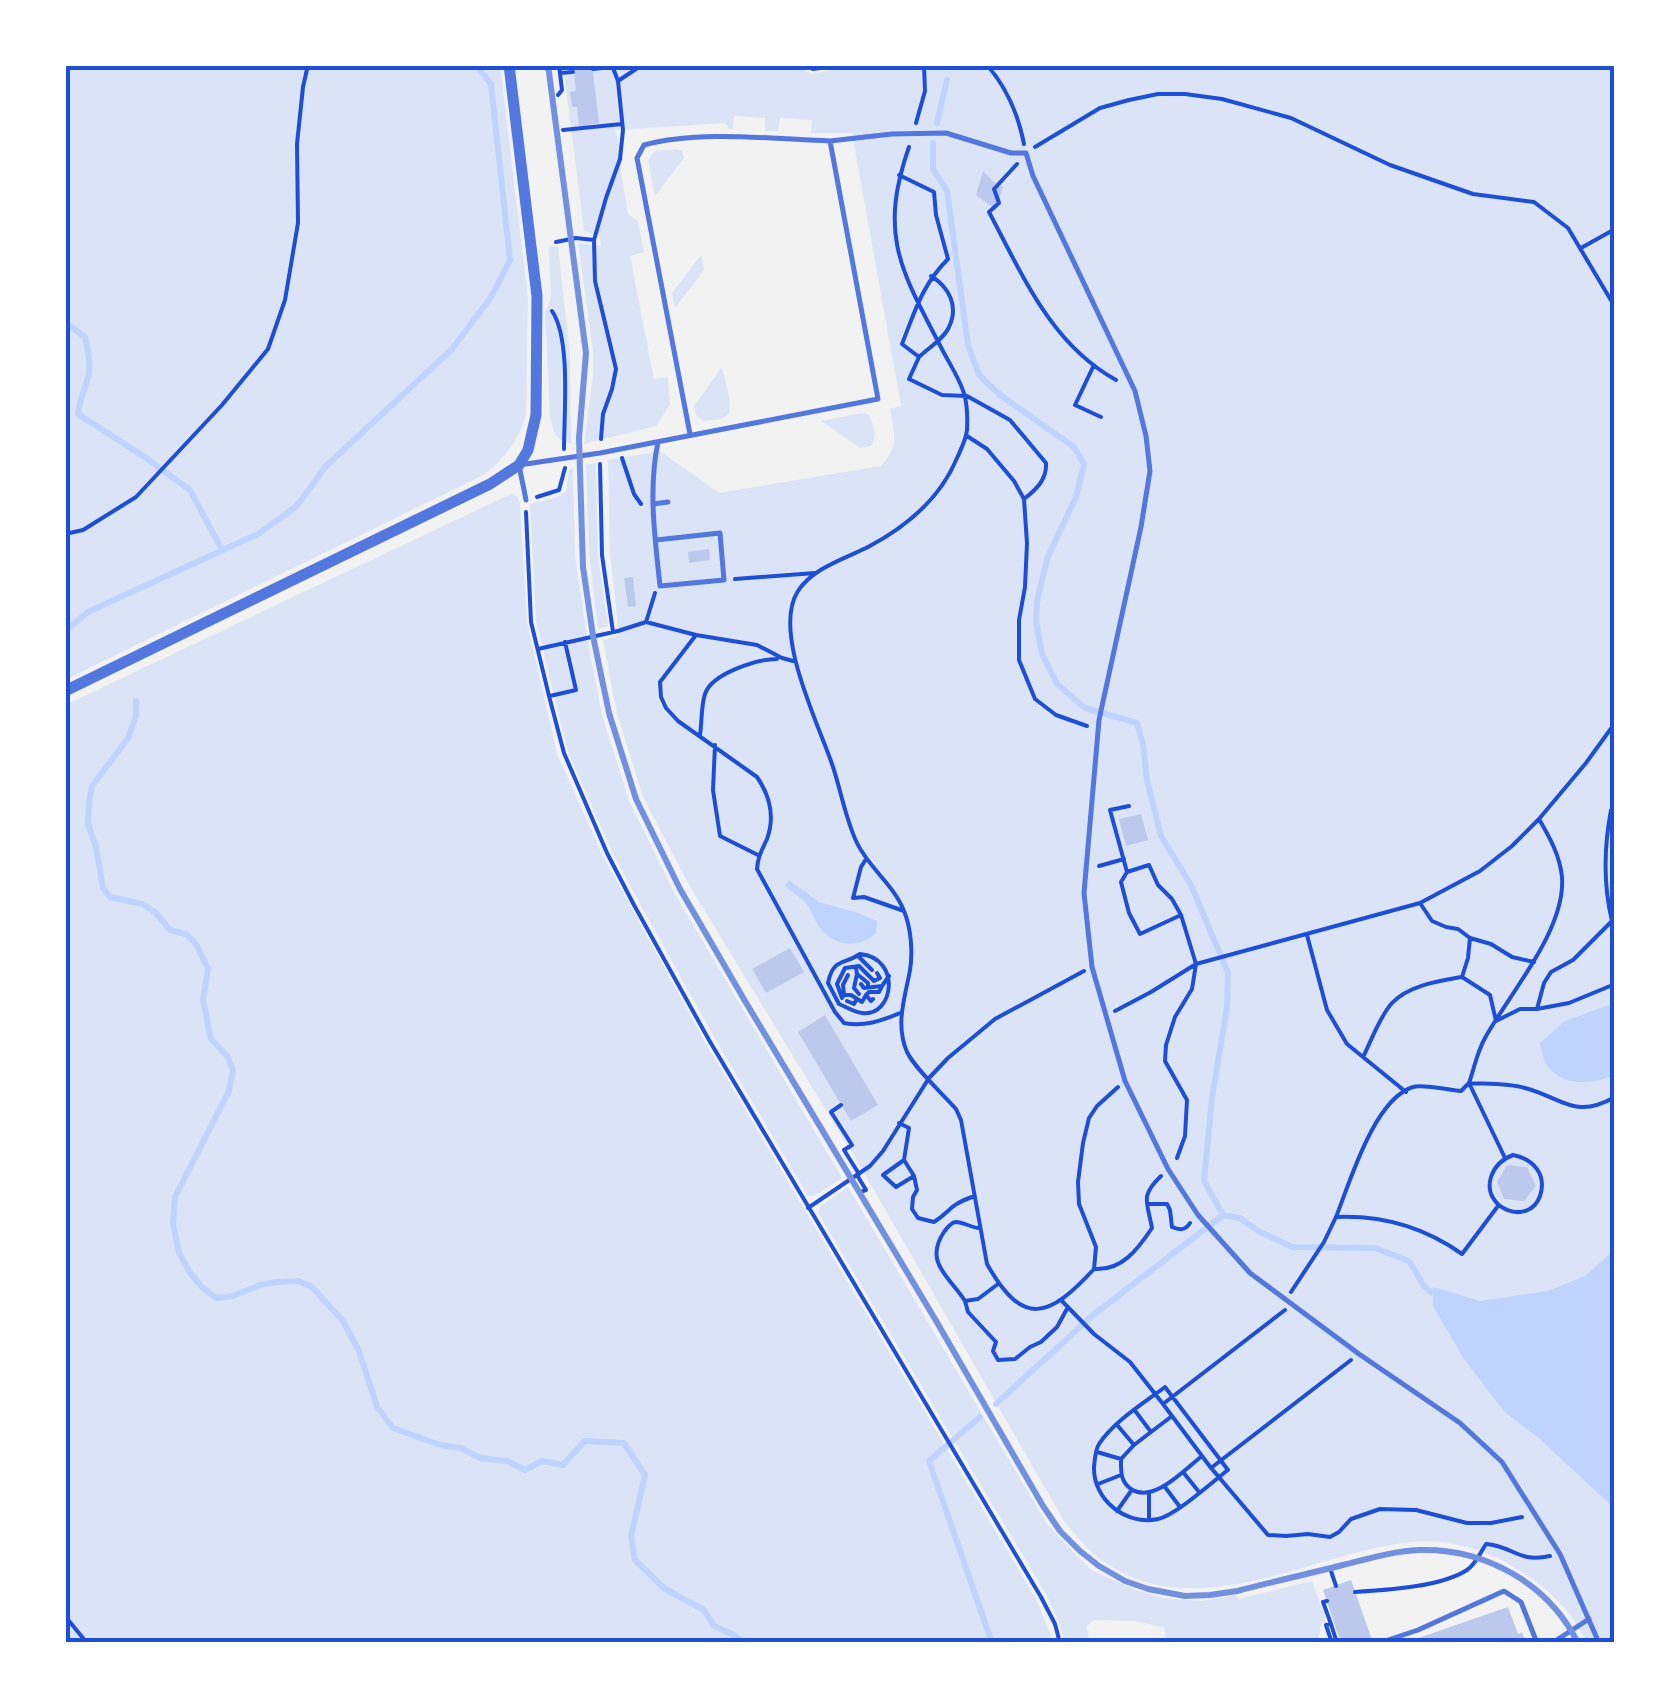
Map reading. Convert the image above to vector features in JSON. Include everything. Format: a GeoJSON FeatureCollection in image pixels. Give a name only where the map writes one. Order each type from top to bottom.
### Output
{"type":"FeatureCollection","features":[{"type":"Feature","properties":{"kind":"street"},"geometry":{"type":"LineString","coordinates":[[65,690],[490,484],[519,465],[528,450],[536,416],[537,296],[509,65]]}},
{"type":"Feature","properties":{"kind":"lane"},"geometry":{"type":"LineString","coordinates":[[690,434],[637,158],[644,145],[660,140],[734,137],[830,141],[872,135],[946,133],[1011,153],[1026,153],[1033,176],[1135,391],[1150,471],[1099,720],[1084,893],[1092,967],[1125,1081],[1168,1169],[1197,1213],[1250,1273],[1460,1423],[1502,1462],[1560,1554],[1599,1643]]}},
{"type":"Feature","properties":{"kind":"lane"},"geometry":{"type":"LineString","coordinates":[[526,500],[519,465],[878,399],[830,141]]}},
{"type":"Feature","properties":{"kind":"lane"},"geometry":{"type":"LineString","coordinates":[[656,540],[720,533],[724,580],[660,586],[656,540],[653,504],[652,471],[658,441]]}},
{"type":"Feature","properties":{"kind":"lane"},"geometry":{"type":"LineString","coordinates":[[653,504],[668,502]]}},
{"type":"Feature","properties":{"kind":"lane"},"geometry":{"type":"LineString","coordinates":[[1379,1643],[1504,1591],[1521,1602],[1537,1643]]}},
{"type":"Feature","properties":{"kind":"lane"},"geometry":{"type":"LineString","coordinates":[[1552,1643],[1589,1619]]}},
{"type":"Feature","properties":{"kind":"path"},"geometry":{"type":"LineString","coordinates":[[65,534],[82,530],[136,496],[268,350],[285,300],[298,223],[297,144],[308,65]]}},
{"type":"Feature","properties":{"kind":"path"},"geometry":{"type":"LineString","coordinates":[[558,95],[562,90],[559,65]]}},
{"type":"Feature","properties":{"kind":"path"},"geometry":{"type":"LineString","coordinates":[[618,81],[642,65]]}},
{"type":"Feature","properties":{"kind":"path"},"geometry":{"type":"LineString","coordinates":[[805,65],[813,69],[842,65]]}},
{"type":"Feature","properties":{"kind":"path"},"geometry":{"type":"LineString","coordinates":[[924,65],[926,91],[899,174],[894,236],[899,262],[967,396],[966,436],[951,472],[932,499],[873,544],[815,573],[796,593],[791,619],[794,661],[856,842],[904,911],[911,940],[910,969],[900,1013],[908,1054],[956,1109],[964,1130],[987,1264],[1013,1301],[1027,1308],[1040,1309],[1062,1302],[1094,1269],[1096,1247],[1079,1204],[1083,1143],[1089,1118],[1097,1106],[1125,1081]]}},
{"type":"Feature","properties":{"kind":"path"},"geometry":{"type":"LineString","coordinates":[[987,65],[1006,90],[1019,117],[1026,153]]}},
{"type":"Feature","properties":{"kind":"path"},"geometry":{"type":"LineString","coordinates":[[593,69],[612,66],[618,81],[622,124],[620,159],[594,240],[595,281],[616,369],[602,414],[600,452],[602,554],[612,632]]}},
{"type":"Feature","properties":{"kind":"path"},"geometry":{"type":"LineString","coordinates":[[560,74],[574,72]]}},
{"type":"Feature","properties":{"kind":"path"},"geometry":{"type":"LineString","coordinates":[[1135,391],[1092,367],[1062,338],[1026,282],[990,212],[998,203],[994,189],[1026,153],[1100,108],[1158,94],[1222,99],[1292,118],[1390,165],[1473,194],[1534,202],[1568,228],[1615,307]]}},
{"type":"Feature","properties":{"kind":"path"},"geometry":{"type":"LineString","coordinates":[[563,130],[622,124]]}},
{"type":"Feature","properties":{"kind":"path"},"geometry":{"type":"LineString","coordinates":[[899,174],[934,192],[948,259],[931,276],[902,344],[919,357]]}},
{"type":"Feature","properties":{"kind":"path"},"geometry":{"type":"LineString","coordinates":[[1581,248],[1615,230]]}},
{"type":"Feature","properties":{"kind":"path"},"geometry":{"type":"LineString","coordinates":[[556,242],[594,240]]}},
{"type":"Feature","properties":{"kind":"path"},"geometry":{"type":"LineString","coordinates":[[931,276],[951,294],[949,330],[919,357],[910,379],[942,395],[967,396],[1010,420],[1046,462],[1044,478],[1024,498]]}},
{"type":"Feature","properties":{"kind":"path"},"geometry":{"type":"LineString","coordinates":[[1092,367],[1075,405],[1101,417]]}},
{"type":"Feature","properties":{"kind":"path"},"geometry":{"type":"LineString","coordinates":[[966,436],[987,450],[1024,498],[1028,543],[1019,620],[1019,660],[1035,699],[1056,715],[1098,730]]}},
{"type":"Feature","properties":{"kind":"path"},"geometry":{"type":"LineString","coordinates":[[619,449],[644,514]]}},
{"type":"Feature","properties":{"kind":"path"},"geometry":{"type":"LineString","coordinates":[[564,459],[564,479],[559,490],[526,500],[532,622],[564,752],[616,870],[710,1040],[1042,1597],[1060,1643]]}},
{"type":"Feature","properties":{"kind":"path"},"geometry":{"type":"LineString","coordinates":[[724,580],[815,573]]}},
{"type":"Feature","properties":{"kind":"path"},"geometry":{"type":"LineString","coordinates":[[646,622],[660,586]]}},
{"type":"Feature","properties":{"kind":"path"},"geometry":{"type":"LineString","coordinates":[[538,648],[646,622],[757,645],[794,661]]}},
{"type":"Feature","properties":{"kind":"path"},"geometry":{"type":"LineString","coordinates":[[696,635],[660,682],[666,708],[678,721],[758,777],[766,791],[770,827],[758,856],[758,869],[835,1012],[844,1023],[858,1026],[900,1013]]}},
{"type":"Feature","properties":{"kind":"path"},"geometry":{"type":"LineString","coordinates":[[549,696],[576,690],[565,642]]}},
{"type":"Feature","properties":{"kind":"path"},"geometry":{"type":"LineString","coordinates":[[700,735],[706,691],[712,683],[762,659],[782,658]]}},
{"type":"Feature","properties":{"kind":"path"},"geometry":{"type":"LineString","coordinates":[[1107,1014],[1196,964],[1420,903],[1480,871],[1539,820],[1615,723]]}},
{"type":"Feature","properties":{"kind":"path"},"geometry":{"type":"LineString","coordinates":[[715,745],[714,790],[720,836],[758,856]]}},
{"type":"Feature","properties":{"kind":"path"},"geometry":{"type":"LineString","coordinates":[[1129,806],[1110,810],[1127,872],[1121,882],[1129,913],[1140,934],[1181,916]]}},
{"type":"Feature","properties":{"kind":"path"},"geometry":{"type":"LineString","coordinates":[[1537,1009],[1544,982],[1551,972],[1574,960],[1612,921],[1605,848],[1615,806]]}},
{"type":"Feature","properties":{"kind":"path"},"geometry":{"type":"LineString","coordinates":[[1284,1298],[1295,1288],[1324,1242],[1380,1114],[1413,1087],[1461,1090],[1470,1083],[1483,1042],[1534,962],[1560,894],[1562,878],[1555,847],[1539,820]]}},
{"type":"Feature","properties":{"kind":"path"},"geometry":{"type":"LineString","coordinates":[[1085,869],[1124,859]]}},
{"type":"Feature","properties":{"kind":"path"},"geometry":{"type":"LineString","coordinates":[[866,860],[854,898],[864,897],[904,911]]}},
{"type":"Feature","properties":{"kind":"path"},"geometry":{"type":"LineString","coordinates":[[1094,1269],[1104,1270],[1122,1263],[1152,1228],[1148,1188],[1179,1154],[1185,1136],[1187,1100],[1165,1062],[1166,1045],[1192,989],[1196,964],[1181,916],[1158,885],[1150,866],[1127,872]]}},
{"type":"Feature","properties":{"kind":"path"},"geometry":{"type":"LineString","coordinates":[[1420,903],[1432,922],[1458,929],[1512,957],[1534,962]]}},
{"type":"Feature","properties":{"kind":"path"},"geometry":{"type":"LineString","coordinates":[[1308,935],[1327,1010],[1347,1044],[1406,1092]]}},
{"type":"Feature","properties":{"kind":"path"},"geometry":{"type":"LineString","coordinates":[[1462,977],[1470,938]]}},
{"type":"Feature","properties":{"kind":"path"},"geometry":{"type":"LineString","coordinates":[[868,987],[866,978],[845,968],[838,978],[837,990],[842,998],[846,999],[861,1013],[879,1008],[890,988],[888,976],[881,962],[864,954],[839,962],[828,982],[832,996],[846,999],[859,998],[878,992],[888,976]]}},
{"type":"Feature","properties":{"kind":"path"},"geometry":{"type":"LineString","coordinates":[[858,956],[873,973]]}},
{"type":"Feature","properties":{"kind":"path"},"geometry":{"type":"LineString","coordinates":[[873,973],[881,962]]}},
{"type":"Feature","properties":{"kind":"path"},"geometry":{"type":"LineString","coordinates":[[835,1012],[854,988],[859,966],[873,973]]}},
{"type":"Feature","properties":{"kind":"path"},"geometry":{"type":"LineString","coordinates":[[808,1208],[858,1174],[883,1151],[928,1078],[995,1019],[1092,967]]}},
{"type":"Feature","properties":{"kind":"path"},"geometry":{"type":"LineString","coordinates":[[846,999],[843,986],[848,975]]}},
{"type":"Feature","properties":{"kind":"path"},"geometry":{"type":"LineString","coordinates":[[1363,1056],[1390,1004],[1408,991],[1436,982],[1462,977],[1490,994],[1496,1020]]}},
{"type":"Feature","properties":{"kind":"path"},"geometry":{"type":"LineString","coordinates":[[861,984],[864,988],[882,986]]}},
{"type":"Feature","properties":{"kind":"path"},"geometry":{"type":"LineString","coordinates":[[1496,1020],[1520,1009],[1569,1003],[1615,984]]}},
{"type":"Feature","properties":{"kind":"path"},"geometry":{"type":"LineString","coordinates":[[854,988],[861,1013]]}},
{"type":"Feature","properties":{"kind":"path"},"geometry":{"type":"LineString","coordinates":[[866,995],[873,999]]}},
{"type":"Feature","properties":{"kind":"path"},"geometry":{"type":"LineString","coordinates":[[1470,1083],[1524,1087],[1581,1109],[1615,1097]]}},
{"type":"Feature","properties":{"kind":"path"},"geometry":{"type":"LineString","coordinates":[[1470,1083],[1505,1158]]}},
{"type":"Feature","properties":{"kind":"path"},"geometry":{"type":"LineString","coordinates":[[841,1105],[830,1112],[852,1145],[844,1150],[864,1191]]}},
{"type":"Feature","properties":{"kind":"path"},"geometry":{"type":"LineString","coordinates":[[899,1124],[908,1128],[904,1160],[918,1190],[912,1209],[918,1218],[934,1222],[949,1207],[973,1197]]}},
{"type":"Feature","properties":{"kind":"path"},"geometry":{"type":"LineString","coordinates":[[1524,1157],[1537,1166],[1542,1179],[1535,1206],[1513,1212],[1498,1206],[1489,1182],[1505,1158],[1524,1157]]}},
{"type":"Feature","properties":{"kind":"path"},"geometry":{"type":"LineString","coordinates":[[904,1160],[883,1175],[896,1187],[914,1176]]}},
{"type":"Feature","properties":{"kind":"path"},"geometry":{"type":"LineString","coordinates":[[1148,1204],[1166,1204],[1172,1227],[1178,1230],[1188,1226],[1197,1213]]}},
{"type":"Feature","properties":{"kind":"path"},"geometry":{"type":"LineString","coordinates":[[1336,1216],[1403,1224],[1440,1238],[1462,1254],[1498,1206]]}},
{"type":"Feature","properties":{"kind":"path"},"geometry":{"type":"LineString","coordinates":[[980,1228],[956,1222],[947,1227],[936,1257],[940,1270],[968,1312],[996,1342],[998,1360],[1015,1359],[1041,1342],[1068,1307]]}},
{"type":"Feature","properties":{"kind":"path"},"geometry":{"type":"LineString","coordinates":[[964,1301],[978,1300],[998,1284]]}},
{"type":"Feature","properties":{"kind":"path"},"geometry":{"type":"LineString","coordinates":[[1062,1302],[1130,1362],[1218,1477],[1268,1534],[1330,1536],[1352,1519],[1380,1509],[1416,1510],[1466,1522],[1491,1523],[1536,1513]]}},
{"type":"Feature","properties":{"kind":"path"},"geometry":{"type":"LineString","coordinates":[[1162,1404],[1292,1305]]}},
{"type":"Feature","properties":{"kind":"path"},"geometry":{"type":"LineString","coordinates":[[1211,1468],[1359,1354]]}},
{"type":"Feature","properties":{"kind":"path"},"geometry":{"type":"LineString","coordinates":[[1165,1387],[1172,1397],[1228,1470],[1167,1516],[1149,1520],[1127,1517],[1117,1511],[1096,1484],[1096,1451],[1117,1425],[1155,1394],[1165,1387]]}},
{"type":"Feature","properties":{"kind":"path"},"geometry":{"type":"LineString","coordinates":[[1135,1410],[1152,1432]]}},
{"type":"Feature","properties":{"kind":"path"},"geometry":{"type":"LineString","coordinates":[[1172,1416],[1121,1459],[1121,1475],[1132,1490],[1148,1493],[1163,1486],[1202,1456]]}},
{"type":"Feature","properties":{"kind":"path"},"geometry":{"type":"LineString","coordinates":[[1117,1425],[1134,1445]]}},
{"type":"Feature","properties":{"kind":"path"},"geometry":{"type":"LineString","coordinates":[[1096,1451],[1121,1459]]}},
{"type":"Feature","properties":{"kind":"path"},"geometry":{"type":"LineString","coordinates":[[1182,1472],[1199,1492]]}},
{"type":"Feature","properties":{"kind":"path"},"geometry":{"type":"LineString","coordinates":[[1096,1484],[1121,1475]]}},
{"type":"Feature","properties":{"kind":"path"},"geometry":{"type":"LineString","coordinates":[[1163,1486],[1180,1507]]}},
{"type":"Feature","properties":{"kind":"path"},"geometry":{"type":"LineString","coordinates":[[1117,1511],[1132,1490]]}},
{"type":"Feature","properties":{"kind":"path"},"geometry":{"type":"LineString","coordinates":[[1148,1493],[1149,1520]]}},
{"type":"Feature","properties":{"kind":"path"},"geometry":{"type":"LineString","coordinates":[[1355,1592],[1399,1590],[1453,1576],[1470,1569],[1486,1544],[1534,1560],[1560,1554]]}},
{"type":"Feature","properties":{"kind":"path"},"geometry":{"type":"LineString","coordinates":[[1332,1571],[1336,1586]]}},
{"type":"Feature","properties":{"kind":"path"},"geometry":{"type":"LineString","coordinates":[[1327,1601],[1323,1602],[1335,1643]]}},
{"type":"Feature","properties":{"kind":"path"},"geometry":{"type":"LineString","coordinates":[[65,1616],[87,1643]]}},
{"type":"Feature","properties":{"kind":"shaded area"},"geometry":{"type":"Polygon","coordinates":[[[65,65],[500,65],[528,298],[526,414],[511,447],[485,474],[65,680],[65,65]]]}},
{"type":"Feature","properties":{"kind":"shaded area"},"geometry":{"type":"Polygon","coordinates":[[[563,65],[792,65],[812,74],[859,65],[1615,65],[1615,1643],[1586,1643],[1567,1611],[1540,1585],[1495,1557],[1468,1547],[1411,1542],[1250,1582],[1210,1588],[1170,1587],[1132,1577],[1095,1555],[1064,1521],[863,1171],[689,885],[643,797],[617,713],[603,640],[619,635],[610,554],[608,460],[660,451],[719,493],[881,466],[891,452],[894,439],[890,409],[901,406],[852,133],[811,133],[812,120],[780,118],[778,131],[765,131],[765,118],[734,116],[733,129],[725,123],[615,130],[622,153],[628,214],[638,221],[644,252],[630,256],[654,379],[668,377],[670,405],[656,426],[584,444],[593,351],[578,243],[601,246],[599,236],[584,231],[563,65]]]}},
{"type":"Feature","properties":{"kind":"shaded area"},"geometry":{"type":"Polygon","coordinates":[[[655,151],[682,151],[684,158],[655,196],[648,160],[655,151]]]}},
{"type":"Feature","properties":{"kind":"shaded area"},"geometry":{"type":"Polygon","coordinates":[[[558,246],[570,355],[571,444],[555,434],[550,416],[545,312],[551,298],[549,247],[558,246]]]}},
{"type":"Feature","properties":{"kind":"shaded area"},"geometry":{"type":"Polygon","coordinates":[[[701,255],[704,270],[675,308],[672,293],[701,255]]]}},
{"type":"Feature","properties":{"kind":"shaded area"},"geometry":{"type":"Polygon","coordinates":[[[722,367],[729,413],[704,421],[696,415],[694,406],[722,367]]]}},
{"type":"Feature","properties":{"kind":"shaded area"},"geometry":{"type":"Polygon","coordinates":[[[869,415],[874,427],[871,446],[860,448],[821,421],[869,415]]]}},
{"type":"Feature","properties":{"kind":"shaded area"},"geometry":{"type":"Polygon","coordinates":[[[596,463],[598,555],[608,627],[598,629],[589,554],[586,465],[596,463]]]}},
{"type":"Feature","properties":{"kind":"shaded area"},"geometry":{"type":"Polygon","coordinates":[[[573,468],[575,556],[588,643],[602,715],[629,801],[675,894],[842,1178],[814,1196],[808,1196],[639,902],[612,852],[568,752],[536,621],[530,504],[566,491],[569,470],[573,468]]]}},
{"type":"Feature","properties":{"kind":"shaded area"},"geometry":{"type":"Polygon","coordinates":[[[511,494],[518,497],[520,505],[527,622],[557,754],[602,854],[705,1042],[1036,1599],[1054,1643],[65,1643],[65,705],[511,494]]]}},
{"type":"Feature","properties":{"kind":"shaded area"},"geometry":{"type":"Polygon","coordinates":[[[848,1187],[1047,1524],[1091,1570],[1164,1598],[1201,1601],[1236,1595],[1238,1599],[1312,1581],[1326,1621],[1321,1624],[1318,1642],[1167,1643],[1164,1628],[1136,1621],[1094,1620],[1087,1626],[1089,1643],[1065,1643],[1046,1594],[818,1213],[820,1206],[848,1187]]]}},
{"type":"Feature","properties":{"kind":"water"},"geometry":{"type":"Polygon","coordinates":[[[789,880],[819,902],[877,921],[876,933],[855,943],[832,939],[820,928],[804,901],[785,886],[789,880]]]}},
{"type":"Feature","properties":{"kind":"water"},"geometry":{"type":"Polygon","coordinates":[[[1615,1003],[1615,1075],[1579,1082],[1554,1073],[1546,1064],[1540,1043],[1565,1021],[1615,1003]]]}},
{"type":"Feature","properties":{"kind":"water"},"geometry":{"type":"Polygon","coordinates":[[[1615,1242],[1615,1509],[1506,1413],[1464,1359],[1433,1306],[1433,1287],[1480,1301],[1548,1291],[1585,1276],[1611,1253],[1615,1242]]]}},
{"type":"Feature","properties":{"kind":"building"},"geometry":{"type":"Polygon","coordinates":[[[573,65],[592,65],[599,123],[579,126],[570,92],[576,91],[573,65]]]}},
{"type":"Feature","properties":{"kind":"building"},"geometry":{"type":"Polygon","coordinates":[[[983,171],[1003,187],[996,210],[976,195],[983,171]]]}},
{"type":"Feature","properties":{"kind":"building"},"geometry":{"type":"Polygon","coordinates":[[[709,549],[710,560],[689,563],[688,552],[709,549]]]}},
{"type":"Feature","properties":{"kind":"building"},"geometry":{"type":"Polygon","coordinates":[[[633,577],[636,606],[628,607],[624,578],[633,577]]]}},
{"type":"Feature","properties":{"kind":"building"},"geometry":{"type":"Polygon","coordinates":[[[1141,814],[1148,840],[1126,846],[1119,819],[1141,814]]]}},
{"type":"Feature","properties":{"kind":"building"},"geometry":{"type":"Polygon","coordinates":[[[790,948],[804,972],[766,993],[752,969],[790,948]]]}},
{"type":"Feature","properties":{"kind":"building"},"geometry":{"type":"Polygon","coordinates":[[[825,1015],[878,1105],[851,1121],[798,1032],[825,1015]]]}},
{"type":"Feature","properties":{"kind":"building"},"geometry":{"type":"Polygon","coordinates":[[[1507,1165],[1527,1167],[1536,1186],[1524,1201],[1504,1199],[1497,1182],[1507,1165]]]}},
{"type":"Feature","properties":{"kind":"building"},"geometry":{"type":"Polygon","coordinates":[[[1351,1580],[1373,1643],[1341,1643],[1323,1590],[1351,1580]]]}},
{"type":"Feature","properties":{"kind":"building"},"geometry":{"type":"Polygon","coordinates":[[[1508,1607],[1518,1634],[1522,1632],[1526,1643],[1404,1643],[1508,1607]]]}},
{"type":"Feature","properties":{"kind":"waterway"},"geometry":{"type":"LineString","coordinates":[[65,631],[88,612],[258,534],[297,506],[325,467],[452,349],[491,297],[510,260],[491,84],[476,65]]}},
{"type":"Feature","properties":{"kind":"waterway"},"geometry":{"type":"LineString","coordinates":[[937,123],[947,80]]}},
{"type":"Feature","properties":{"kind":"waterway"},"geometry":{"type":"LineString","coordinates":[[933,143],[933,169],[947,191],[968,345],[979,375],[1000,395],[1074,447],[1084,464],[1076,497],[1047,559],[1037,602],[1042,654],[1057,684],[1085,708],[1137,723],[1161,836],[1191,885],[1228,973],[1227,1008],[1212,1098],[1204,1181],[1223,1215]]}},
{"type":"Feature","properties":{"kind":"waterway"},"geometry":{"type":"LineString","coordinates":[[65,322],[85,337],[89,359],[78,414],[190,490],[222,550]]}},
{"type":"Feature","properties":{"kind":"waterway"},"geometry":{"type":"LineString","coordinates":[[136,701],[128,738],[92,786],[88,824],[103,888],[110,897],[142,904],[170,930],[186,934],[196,944],[208,969],[203,1000],[211,1039],[227,1056],[233,1070],[229,1091],[175,1197],[173,1224],[179,1253],[191,1274],[216,1298],[278,1282],[298,1281],[311,1286],[343,1321],[359,1351],[377,1407],[393,1428],[440,1445],[461,1448],[480,1458],[507,1461],[525,1470],[542,1461],[563,1465],[585,1441],[624,1443],[645,1475],[631,1536],[635,1560],[665,1589],[704,1610],[714,1626],[744,1643]]}},
{"type":"Feature","properties":{"kind":"waterway"},"geometry":{"type":"LineString","coordinates":[[996,1404],[1092,1316],[1223,1215],[1240,1218],[1292,1247],[1375,1248],[1409,1261],[1431,1292]]}},
{"type":"Feature","properties":{"kind":"waterway"},"geometry":{"type":"LineString","coordinates":[[980,1417],[929,1461],[992,1643]]}},
{"type":"Feature","properties":{"kind":"railway"},"geometry":{"type":"LineString","coordinates":[[548,65],[586,353],[579,438],[583,567],[609,713],[636,799],[680,889],[1043,1506],[1060,1531],[1099,1566],[1125,1581],[1185,1596],[1237,1591],[1400,1552],[1467,1555],[1512,1573],[1532,1587],[1550,1603],[1578,1643]]}}]}
